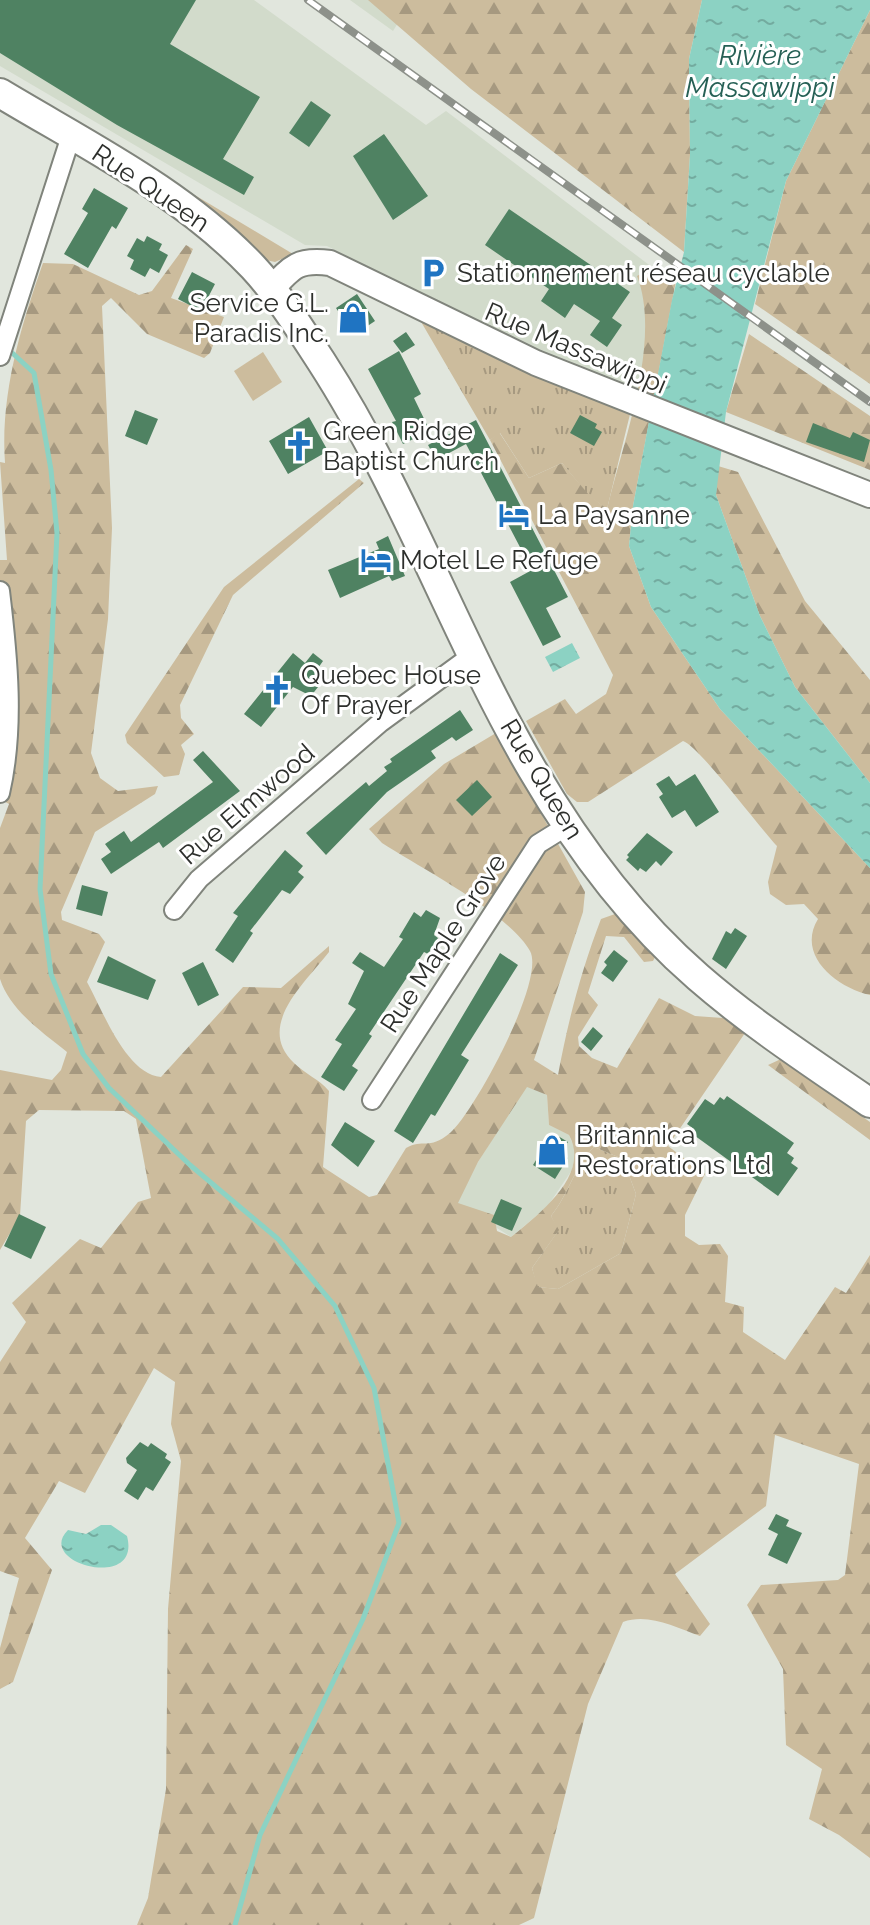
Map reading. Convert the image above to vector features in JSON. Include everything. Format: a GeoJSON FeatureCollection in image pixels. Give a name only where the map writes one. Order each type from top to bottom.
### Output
{"type":"FeatureCollection","features":[{"type":"Feature","properties":{"kind":"main road","name":"Rue Queen"},"geometry":{"type":"LineString","coordinates":[[0,93],[154,183],[193,212],[272,289],[360,425],[409,518],[519,746],[567,826],[641,922],[698,977],[870,1103]]}},
{"type":"Feature","properties":{"kind":"street"},"geometry":{"type":"LineString","coordinates":[[0,356],[71,136]]}},
{"type":"Feature","properties":{"kind":"street","name":"Rue Massawippi"},"geometry":{"type":"LineString","coordinates":[[272,289],[294,267],[310,261],[330,263],[473,335],[640,407],[870,495]]}},
{"type":"Feature","properties":{"kind":"street"},"geometry":{"type":"LineString","coordinates":[[0,591],[9,697],[8,740],[0,793]]}},
{"type":"Feature","properties":{"kind":"street","name":"Rue Elmwood"},"geometry":{"type":"LineString","coordinates":[[174,910],[199,879],[381,722],[474,654]]}},
{"type":"Feature","properties":{"kind":"street","name":"Rue Maple Grove"},"geometry":{"type":"LineString","coordinates":[[372,1100],[538,844],[567,826]]}},
{"type":"Feature","properties":{"kind":"shaded area"},"geometry":{"type":"Polygon","coordinates":[[[0,0],[254,0],[426,125],[446,111],[665,277],[640,397],[483,325],[327,246],[305,245],[0,66],[0,0]]]}},
{"type":"Feature","properties":{"kind":"shaded area"},"geometry":{"type":"Polygon","coordinates":[[[350,0],[412,0],[393,31],[350,0]]]}},
{"type":"Feature","properties":{"kind":"shaded area"},"geometry":{"type":"Polygon","coordinates":[[[526,1086],[547,1095],[549,1125],[569,1135],[576,1152],[572,1170],[547,1207],[511,1237],[457,1203],[478,1162],[526,1086]]]}},
{"type":"Feature","properties":{"kind":"green space"},"geometry":{"type":"Polygon","coordinates":[[[368,0],[702,0],[689,59],[690,155],[684,252],[471,89],[368,0]]]}},
{"type":"Feature","properties":{"kind":"green space"},"geometry":{"type":"Polygon","coordinates":[[[870,10],[870,384],[755,304],[786,181],[870,10]]]}},
{"type":"Feature","properties":{"kind":"green space"},"geometry":{"type":"Polygon","coordinates":[[[163,176],[293,254],[275,262],[261,259],[163,176]]]}},
{"type":"Feature","properties":{"kind":"green space"},"geometry":{"type":"Polygon","coordinates":[[[186,245],[193,249],[171,298],[224,317],[210,353],[204,358],[147,334],[111,298],[102,306],[112,528],[108,619],[91,753],[100,778],[118,791],[158,786],[155,794],[95,832],[61,912],[62,920],[99,934],[105,942],[87,982],[126,1053],[148,1073],[161,1077],[243,987],[281,988],[329,946],[329,952],[288,1005],[280,1034],[283,1049],[294,1063],[329,1091],[323,1167],[369,1197],[377,1195],[406,1148],[431,1143],[450,1133],[475,1100],[518,1016],[532,966],[530,951],[504,922],[382,843],[369,829],[444,764],[496,733],[585,892],[583,912],[534,1060],[558,1075],[576,996],[594,938],[601,919],[615,914],[656,955],[653,961],[644,962],[624,937],[606,936],[588,993],[598,1005],[578,1037],[579,1046],[592,1058],[617,1068],[659,998],[695,1016],[723,1018],[745,1033],[668,1146],[705,1174],[685,1215],[685,1236],[699,1245],[720,1244],[728,1256],[725,1302],[744,1307],[743,1332],[785,1360],[835,1287],[846,1293],[870,1255],[870,1858],[839,1835],[809,1819],[822,1769],[786,1745],[783,1669],[747,1605],[761,1585],[838,1580],[845,1575],[859,1464],[775,1435],[766,1506],[675,1574],[710,1624],[700,1636],[652,1620],[623,1622],[588,1704],[534,1918],[519,1925],[137,1925],[148,1898],[166,1789],[168,1609],[181,1461],[171,1424],[175,1382],[154,1368],[85,1493],[59,1481],[25,1538],[52,1570],[13,1682],[0,1689],[0,1648],[19,1578],[0,1571],[0,1362],[26,1322],[12,1303],[80,1239],[101,1248],[138,1202],[151,1198],[136,1119],[124,1111],[39,1110],[26,1121],[20,1216],[0,1250],[0,1070],[52,1080],[61,1070],[67,1052],[19,1010],[0,979],[0,828],[9,804],[0,799],[0,560],[7,560],[0,462],[5,463],[6,412],[14,361],[43,263],[73,264],[139,295],[152,291],[186,245]],[[527,1087],[478,1162],[458,1203],[494,1215],[497,1231],[511,1237],[559,1192],[573,1165],[574,1150],[569,1135],[549,1125],[547,1095],[527,1087]],[[594,1147],[581,1163],[551,1216],[559,1230],[532,1268],[538,1287],[558,1289],[621,1253],[636,1194],[623,1159],[594,1147]]]}},
{"type":"Feature","properties":{"kind":"green space"},"geometry":{"type":"Polygon","coordinates":[[[652,267],[676,281],[633,506],[629,546],[651,607],[720,709],[870,868],[870,995],[844,985],[823,968],[812,945],[818,919],[804,904],[786,905],[770,894],[768,882],[777,846],[691,746],[683,741],[588,802],[577,802],[567,794],[526,721],[565,699],[576,714],[606,694],[613,675],[490,440],[499,432],[529,478],[562,463],[589,495],[607,509],[643,360],[644,302],[637,276],[652,267]]]}},
{"type":"Feature","properties":{"kind":"green space"},"geometry":{"type":"Polygon","coordinates":[[[420,320],[631,410],[607,509],[589,496],[562,463],[529,478],[500,433],[490,440],[420,320]]]}},
{"type":"Feature","properties":{"kind":"green space"},"geometry":{"type":"Polygon","coordinates":[[[749,334],[870,416],[870,470],[726,412],[749,334]]]}},
{"type":"Feature","properties":{"kind":"green space"},"geometry":{"type":"Polygon","coordinates":[[[263,352],[282,382],[253,401],[234,371],[263,352]]]}},
{"type":"Feature","properties":{"kind":"green space"},"geometry":{"type":"Polygon","coordinates":[[[718,466],[738,472],[805,601],[870,680],[870,783],[795,687],[760,616],[716,495],[718,466]]]}},
{"type":"Feature","properties":{"kind":"green space"},"geometry":{"type":"Polygon","coordinates":[[[359,479],[364,483],[233,595],[180,705],[181,718],[194,734],[181,745],[185,754],[179,775],[164,777],[127,743],[125,735],[224,587],[359,479]]]}},
{"type":"Feature","properties":{"kind":"green space"},"geometry":{"type":"Polygon","coordinates":[[[781,1059],[870,1122],[870,1140],[768,1065],[781,1059]]]}},
{"type":"Feature","properties":{"kind":"green space"},"geometry":{"type":"Polygon","coordinates":[[[594,1147],[623,1159],[636,1194],[621,1253],[558,1289],[537,1287],[532,1268],[558,1231],[551,1216],[581,1163],[594,1147]]]}},
{"type":"Feature","properties":{"kind":"water","name":"Rivière Massawippi"},"geometry":{"type":"Polygon","coordinates":[[[702,0],[870,0],[870,10],[786,181],[726,412],[716,495],[760,616],[795,687],[870,783],[870,868],[720,709],[651,607],[629,546],[633,506],[684,252],[690,155],[689,59],[702,0]]]}},
{"type":"Feature","properties":{"kind":"water"},"geometry":{"type":"Polygon","coordinates":[[[572,643],[580,658],[553,672],[545,657],[572,643]]]}},
{"type":"Feature","properties":{"kind":"water"},"geometry":{"type":"Polygon","coordinates":[[[101,1525],[111,1525],[127,1536],[127,1553],[119,1563],[106,1567],[90,1566],[65,1553],[61,1542],[68,1530],[86,1534],[101,1525]]]}},
{"type":"Feature","properties":{"kind":"building"},"geometry":{"type":"Polygon","coordinates":[[[0,0],[196,0],[170,44],[260,97],[223,159],[254,177],[244,195],[117,125],[0,53],[0,0]]]}},
{"type":"Feature","properties":{"kind":"building"},"geometry":{"type":"Polygon","coordinates":[[[311,101],[331,115],[309,147],[289,133],[311,101]]]}},
{"type":"Feature","properties":{"kind":"building"},"geometry":{"type":"Polygon","coordinates":[[[384,134],[428,196],[393,220],[353,156],[384,134]]]}},
{"type":"Feature","properties":{"kind":"building"},"geometry":{"type":"Polygon","coordinates":[[[94,188],[128,208],[116,229],[112,226],[88,268],[64,254],[88,213],[82,209],[94,188]]]}},
{"type":"Feature","properties":{"kind":"building"},"geometry":{"type":"Polygon","coordinates":[[[509,209],[630,292],[612,318],[622,325],[607,347],[590,335],[600,321],[574,304],[565,318],[541,301],[549,289],[485,245],[509,209]]]}},
{"type":"Feature","properties":{"kind":"building"},"geometry":{"type":"Polygon","coordinates":[[[147,236],[162,244],[159,250],[168,255],[159,273],[150,268],[145,277],[130,269],[134,260],[127,256],[137,238],[144,242],[147,236]]]}},
{"type":"Feature","properties":{"kind":"building"},"geometry":{"type":"Polygon","coordinates":[[[192,272],[215,284],[201,311],[178,299],[192,272]]]}},
{"type":"Feature","properties":{"kind":"building"},"geometry":{"type":"Polygon","coordinates":[[[357,294],[375,321],[354,335],[336,308],[357,294]]]}},
{"type":"Feature","properties":{"kind":"building"},"geometry":{"type":"Polygon","coordinates":[[[406,332],[415,345],[402,353],[393,341],[406,332]]]}},
{"type":"Feature","properties":{"kind":"building"},"geometry":{"type":"Polygon","coordinates":[[[399,351],[421,394],[414,398],[430,431],[403,444],[392,422],[396,421],[368,369],[399,351]]]}},
{"type":"Feature","properties":{"kind":"building"},"geometry":{"type":"Polygon","coordinates":[[[135,410],[158,419],[147,445],[125,436],[135,410]]]}},
{"type":"Feature","properties":{"kind":"building"},"geometry":{"type":"Polygon","coordinates":[[[580,415],[597,424],[595,428],[602,432],[594,446],[570,433],[580,415]]]}},
{"type":"Feature","properties":{"kind":"building","name":"Green Ridge Baptist Church"},"geometry":{"type":"Polygon","coordinates":[[[309,417],[328,451],[288,474],[269,441],[309,417]]]}},
{"type":"Feature","properties":{"kind":"building","name":"La Paysanne"},"geometry":{"type":"Polygon","coordinates":[[[476,420],[568,597],[546,608],[561,637],[543,646],[510,582],[532,570],[466,444],[436,460],[428,445],[476,420]]]}},
{"type":"Feature","properties":{"kind":"building"},"geometry":{"type":"Polygon","coordinates":[[[813,423],[850,438],[853,432],[870,440],[864,462],[806,442],[813,423]]]}},
{"type":"Feature","properties":{"kind":"building","name":"Motel Le Refuge"},"geometry":{"type":"Polygon","coordinates":[[[388,536],[405,576],[392,581],[389,576],[340,598],[328,570],[379,549],[376,542],[388,536]]]}},
{"type":"Feature","properties":{"kind":"building","name":"Quebec House Of Prayer"},"geometry":{"type":"Polygon","coordinates":[[[293,653],[305,663],[313,653],[323,661],[316,671],[325,678],[311,696],[293,687],[261,727],[244,714],[293,653]]]}},
{"type":"Feature","properties":{"kind":"building"},"geometry":{"type":"Polygon","coordinates":[[[460,710],[473,730],[456,741],[452,737],[431,751],[436,758],[387,792],[326,855],[306,833],[366,782],[369,786],[387,771],[384,767],[392,762],[390,759],[460,710]]]}},
{"type":"Feature","properties":{"kind":"building"},"geometry":{"type":"Polygon","coordinates":[[[203,751],[240,791],[163,848],[159,842],[111,874],[101,859],[111,852],[105,844],[124,831],[131,842],[213,782],[193,760],[203,751]]]}},
{"type":"Feature","properties":{"kind":"building"},"geometry":{"type":"Polygon","coordinates":[[[695,774],[719,812],[696,827],[685,810],[672,818],[659,797],[663,794],[656,784],[669,776],[676,786],[695,774]]]}},
{"type":"Feature","properties":{"kind":"building"},"geometry":{"type":"Polygon","coordinates":[[[477,780],[492,797],[472,816],[456,800],[477,780]]]}},
{"type":"Feature","properties":{"kind":"building"},"geometry":{"type":"Polygon","coordinates":[[[647,833],[673,852],[661,866],[656,861],[646,872],[640,868],[638,871],[626,860],[627,855],[647,833]]]}},
{"type":"Feature","properties":{"kind":"building"},"geometry":{"type":"Polygon","coordinates":[[[285,850],[303,866],[298,872],[304,877],[290,894],[282,890],[250,931],[253,933],[233,963],[215,950],[238,916],[233,913],[285,850]]]}},
{"type":"Feature","properties":{"kind":"building"},"geometry":{"type":"Polygon","coordinates":[[[82,885],[108,892],[102,916],[76,909],[82,885]]]}},
{"type":"Feature","properties":{"kind":"building"},"geometry":{"type":"Polygon","coordinates":[[[426,910],[440,918],[434,935],[438,938],[428,954],[424,952],[369,1034],[372,1036],[352,1066],[358,1070],[344,1091],[321,1077],[342,1044],[335,1040],[356,1009],[348,1004],[364,971],[352,963],[360,952],[384,967],[403,939],[399,937],[414,912],[421,917],[426,910]]]}},
{"type":"Feature","properties":{"kind":"building"},"geometry":{"type":"Polygon","coordinates":[[[735,928],[747,936],[726,969],[712,959],[726,931],[731,934],[735,928]]]}},
{"type":"Feature","properties":{"kind":"building"},"geometry":{"type":"Polygon","coordinates":[[[614,950],[628,961],[613,982],[601,973],[607,965],[604,962],[614,950]]]}},
{"type":"Feature","properties":{"kind":"building"},"geometry":{"type":"Polygon","coordinates":[[[500,953],[518,965],[461,1055],[469,1060],[435,1116],[431,1114],[413,1143],[394,1131],[500,953]]]}},
{"type":"Feature","properties":{"kind":"building"},"geometry":{"type":"Polygon","coordinates":[[[108,956],[156,980],[148,1000],[97,982],[108,956]]]}},
{"type":"Feature","properties":{"kind":"building"},"geometry":{"type":"Polygon","coordinates":[[[203,962],[219,995],[198,1006],[182,973],[203,962]]]}},
{"type":"Feature","properties":{"kind":"building"},"geometry":{"type":"Polygon","coordinates":[[[593,1027],[603,1036],[591,1051],[581,1042],[593,1027]]]}},
{"type":"Feature","properties":{"kind":"building"},"geometry":{"type":"Polygon","coordinates":[[[727,1096],[794,1143],[787,1153],[794,1158],[791,1163],[798,1168],[778,1196],[691,1133],[694,1129],[687,1124],[705,1099],[714,1105],[720,1097],[724,1100],[727,1096]]]}},
{"type":"Feature","properties":{"kind":"building"},"geometry":{"type":"Polygon","coordinates":[[[345,1122],[375,1141],[358,1167],[331,1145],[345,1122]]]}},
{"type":"Feature","properties":{"kind":"building","name":"Britannica Restorations Ltd"},"geometry":{"type":"Polygon","coordinates":[[[553,1133],[568,1142],[560,1153],[568,1158],[555,1179],[533,1165],[553,1133]]]}},
{"type":"Feature","properties":{"kind":"building"},"geometry":{"type":"Polygon","coordinates":[[[501,1199],[522,1208],[512,1231],[491,1222],[501,1199]]]}},
{"type":"Feature","properties":{"kind":"building"},"geometry":{"type":"Polygon","coordinates":[[[19,1214],[46,1227],[31,1259],[4,1246],[19,1214]]]}},
{"type":"Feature","properties":{"kind":"building"},"geometry":{"type":"Polygon","coordinates":[[[140,1442],[148,1447],[151,1443],[167,1454],[165,1458],[171,1462],[153,1491],[146,1487],[138,1500],[124,1491],[137,1470],[127,1463],[126,1458],[140,1442]]]}},
{"type":"Feature","properties":{"kind":"building"},"geometry":{"type":"Polygon","coordinates":[[[776,1514],[789,1520],[786,1526],[802,1533],[787,1564],[768,1555],[778,1534],[768,1529],[776,1514]]]}},
{"type":"Feature","properties":{"kind":"waterway"},"geometry":{"type":"LineString","coordinates":[[8,349],[34,373],[51,470],[57,533],[40,889],[51,974],[83,1054],[109,1088],[190,1165],[278,1239],[335,1306],[374,1388],[399,1523],[363,1619],[260,1835],[235,1925]]}},
{"type":"Feature","properties":{"kind":"railway"},"geometry":{"type":"LineString","coordinates":[[308,0],[870,402]]}},
{"type":"Feature","properties":{"kind":"place","name":"Stationnement réseau cyclable"},"geometry":{"type":"Point","coordinates":[433,273]}},
{"type":"Feature","properties":{"kind":"place","name":"Service G.L. Paradis Inc."},"geometry":{"type":"Point","coordinates":[353,318]}},
{"type":"Feature","properties":{"kind":"place","name":"Green Ridge Baptist Church"},"geometry":{"type":"Point","coordinates":[299,446]}},
{"type":"Feature","properties":{"kind":"place","name":"La Paysanne"},"geometry":{"type":"Point","coordinates":[514,515]}},
{"type":"Feature","properties":{"kind":"place","name":"Motel Le Refuge"},"geometry":{"type":"Point","coordinates":[376,560]}},
{"type":"Feature","properties":{"kind":"place","name":"Quebec House Of Prayer"},"geometry":{"type":"Point","coordinates":[277,690]}},
{"type":"Feature","properties":{"kind":"place","name":"Britannica Restorations Ltd"},"geometry":{"type":"Point","coordinates":[552,1150]}}]}
